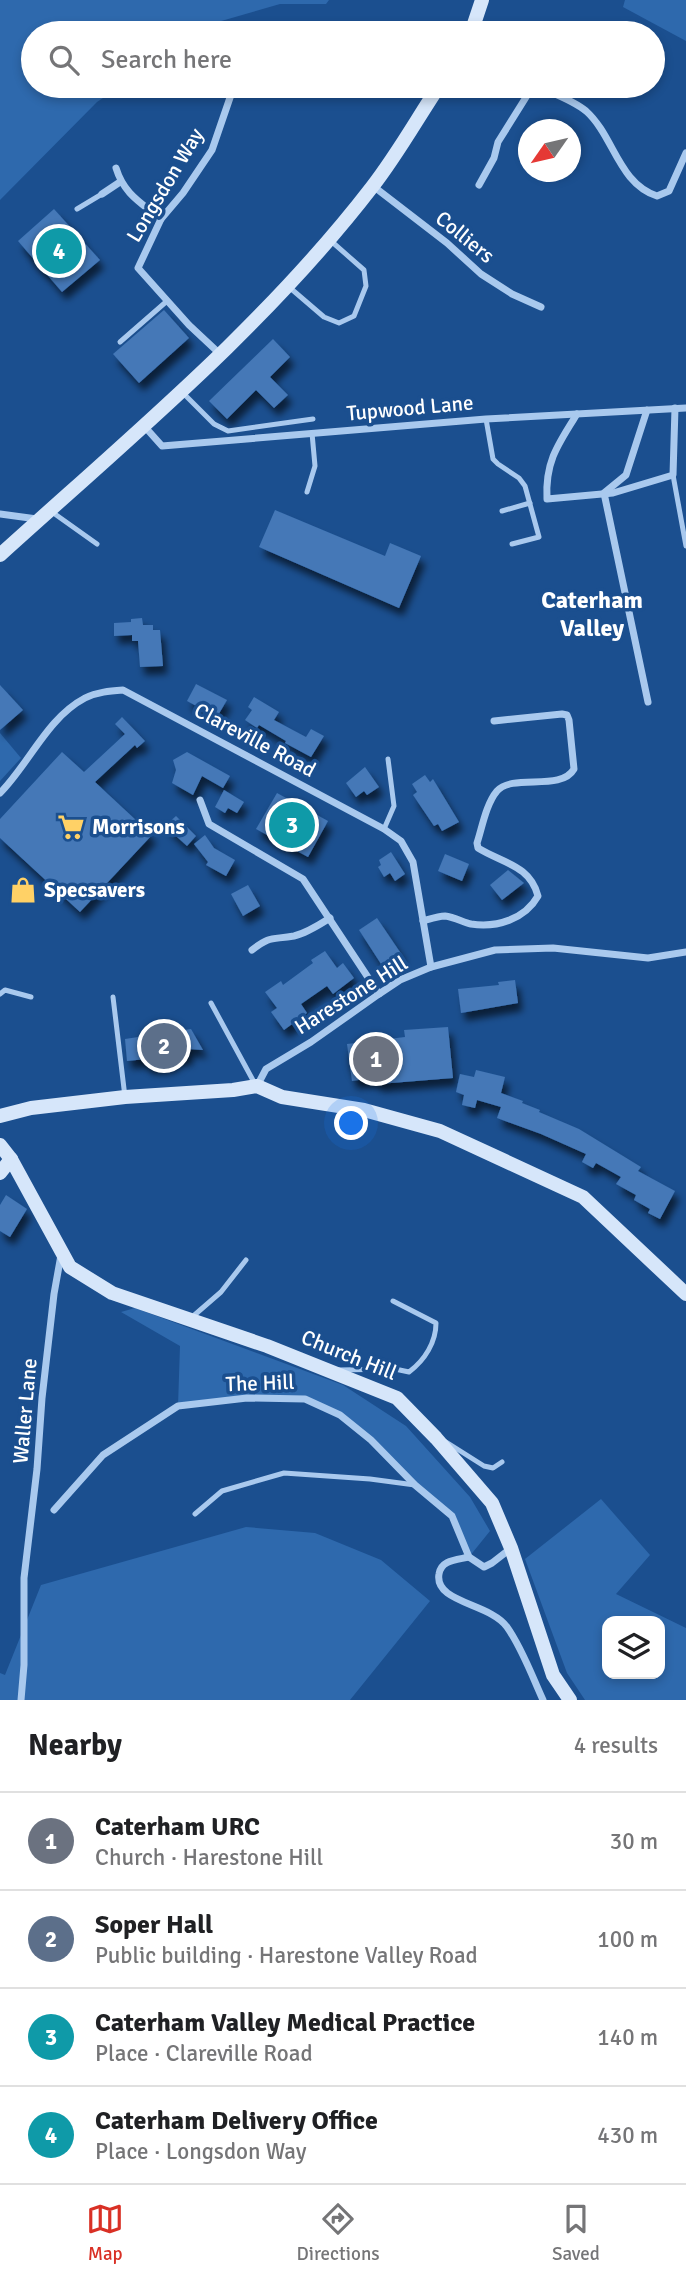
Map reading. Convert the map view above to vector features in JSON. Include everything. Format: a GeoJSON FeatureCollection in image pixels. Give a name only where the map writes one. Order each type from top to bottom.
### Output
{"type":"FeatureCollection","features":[{"type":"Feature","properties":{"kind":"main road"},"geometry":{"type":"LineString","coordinates":[[475,21],[482,0]]}},
{"type":"Feature","properties":{"kind":"main road"},"geometry":{"type":"LineString","coordinates":[[0,555],[145,427],[151,418],[221,355],[288,286],[373,186],[431,98]]}},
{"type":"Feature","properties":{"kind":"main road"},"geometry":{"type":"LineString","coordinates":[[0,1116],[31,1108],[125,1097],[257,1086],[282,1097],[363,1110],[440,1131],[583,1198],[686,1294]]}},
{"type":"Feature","properties":{"kind":"main road","name":"Church Hill"},"geometry":{"type":"LineString","coordinates":[[0,1145],[11,1159],[70,1267],[112,1293],[332,1370],[397,1398],[492,1503],[511,1548],[553,1675],[570,1700]]}},
{"type":"Feature","properties":{"kind":"main road"},"geometry":{"type":"LineString","coordinates":[[0,1173],[11,1159]]}},
{"type":"Feature","properties":{"kind":"street","name":"Longsdon Way"},"geometry":{"type":"LineString","coordinates":[[221,355],[138,268],[161,219],[183,193],[212,150],[230,98]]}},
{"type":"Feature","properties":{"kind":"street"},"geometry":{"type":"LineString","coordinates":[[479,185],[494,158],[498,142],[527,98]]}},
{"type":"Feature","properties":{"kind":"street"},"geometry":{"type":"LineString","coordinates":[[560,98],[584,110],[597,124],[629,177],[645,192],[657,196],[669,191],[686,153]]}},
{"type":"Feature","properties":{"kind":"street"},"geometry":{"type":"LineString","coordinates":[[116,168],[120,182],[127,192],[161,219]]}},
{"type":"Feature","properties":{"kind":"street"},"geometry":{"type":"LineString","coordinates":[[102,194],[120,182]]}},
{"type":"Feature","properties":{"kind":"street","name":"Colliers"},"geometry":{"type":"LineString","coordinates":[[373,186],[447,243],[481,274],[512,294],[541,307]]}},
{"type":"Feature","properties":{"kind":"street"},"geometry":{"type":"LineString","coordinates":[[577,414],[551,457],[546,481],[547,499],[604,494],[673,475],[675,408]]}},
{"type":"Feature","properties":{"kind":"street","name":"Tupwood Lane"},"geometry":{"type":"LineString","coordinates":[[145,427],[162,446],[486,419],[686,408]]}},
{"type":"Feature","properties":{"kind":"street"},"geometry":{"type":"LineString","coordinates":[[604,494],[626,475],[648,410]]}},
{"type":"Feature","properties":{"kind":"street"},"geometry":{"type":"LineString","coordinates":[[604,494],[648,702]]}},
{"type":"Feature","properties":{"kind":"street"},"geometry":{"type":"LineString","coordinates":[[0,514],[45,515]]}},
{"type":"Feature","properties":{"kind":"street","name":"Clareville Road"},"geometry":{"type":"LineString","coordinates":[[0,793],[64,714],[85,698],[123,690],[384,829],[401,841],[413,862],[431,967]]}},
{"type":"Feature","properties":{"kind":"street"},"geometry":{"type":"LineString","coordinates":[[424,921],[444,916],[472,924],[492,925],[512,920],[533,904],[538,896],[534,883],[522,869],[486,853],[478,848],[477,843],[499,789],[508,785],[546,782],[572,773],[574,769],[569,720],[567,715],[562,714],[494,721]]}},
{"type":"Feature","properties":{"kind":"street"},"geometry":{"type":"LineString","coordinates":[[200,800],[209,824],[303,879],[379,994]]}},
{"type":"Feature","properties":{"kind":"street"},"geometry":{"type":"LineString","coordinates":[[252,950],[267,938],[295,936],[330,918]]}},
{"type":"Feature","properties":{"kind":"street","name":"Harestone Hill"},"geometry":{"type":"LineString","coordinates":[[257,1086],[266,1069],[311,1042],[400,980],[431,967],[495,950],[553,948],[649,958],[686,951]]}},
{"type":"Feature","properties":{"kind":"street","name":"Waller Lane"},"geometry":{"type":"LineString","coordinates":[[21,1700],[24,1665],[23,1578],[61,1250]]}},
{"type":"Feature","properties":{"kind":"street","name":"The Hill"},"geometry":{"type":"LineString","coordinates":[[54,1510],[103,1455],[178,1406],[247,1398],[305,1399],[340,1415],[371,1440],[415,1485],[452,1516],[469,1557]]}},
{"type":"Feature","properties":{"kind":"street"},"geometry":{"type":"LineString","coordinates":[[511,1548],[484,1567],[469,1557],[446,1562],[440,1569],[438,1581],[440,1588],[447,1595],[487,1609],[507,1626],[543,1700]]}},
{"type":"Feature","properties":{"kind":"lane"},"geometry":{"type":"LineString","coordinates":[[77,209],[102,194]]}},
{"type":"Feature","properties":{"kind":"lane"},"geometry":{"type":"LineString","coordinates":[[288,286],[324,317],[339,323],[354,316],[366,286],[364,270],[328,239]]}},
{"type":"Feature","properties":{"kind":"lane"},"geometry":{"type":"LineString","coordinates":[[120,342],[167,301]]}},
{"type":"Feature","properties":{"kind":"lane"},"geometry":{"type":"LineString","coordinates":[[181,392],[214,424],[229,430],[313,419]]}},
{"type":"Feature","properties":{"kind":"lane"},"geometry":{"type":"LineString","coordinates":[[486,419],[493,458],[525,486],[539,537],[512,544]]}},
{"type":"Feature","properties":{"kind":"lane"},"geometry":{"type":"LineString","coordinates":[[307,492],[315,466],[312,433]]}},
{"type":"Feature","properties":{"kind":"lane"},"geometry":{"type":"LineString","coordinates":[[673,475],[686,546]]}},
{"type":"Feature","properties":{"kind":"lane"},"geometry":{"type":"LineString","coordinates":[[502,511],[530,503]]}},
{"type":"Feature","properties":{"kind":"lane"},"geometry":{"type":"LineString","coordinates":[[45,515],[97,544]]}},
{"type":"Feature","properties":{"kind":"lane"},"geometry":{"type":"LineString","coordinates":[[384,829],[394,806],[388,759]]}},
{"type":"Feature","properties":{"kind":"lane"},"geometry":{"type":"LineString","coordinates":[[0,994],[5,990],[31,997]]}},
{"type":"Feature","properties":{"kind":"lane"},"geometry":{"type":"LineString","coordinates":[[113,997],[125,1097]]}},
{"type":"Feature","properties":{"kind":"lane"},"geometry":{"type":"LineString","coordinates":[[211,1003],[257,1086]]}},
{"type":"Feature","properties":{"kind":"lane"},"geometry":{"type":"LineString","coordinates":[[189,1320],[221,1292],[246,1261]]}},
{"type":"Feature","properties":{"kind":"lane"},"geometry":{"type":"LineString","coordinates":[[332,1370],[396,1369],[410,1372],[417,1366],[436,1338],[436,1323],[393,1301]]}},
{"type":"Feature","properties":{"kind":"lane"},"geometry":{"type":"LineString","coordinates":[[436,1438],[484,1466],[493,1468],[502,1462]]}},
{"type":"Feature","properties":{"kind":"lane"},"geometry":{"type":"LineString","coordinates":[[195,1514],[222,1491],[284,1473],[415,1485]]}},
{"type":"Feature","properties":{"kind":"shaded area"},"geometry":{"type":"Polygon","coordinates":[[[0,0],[329,0],[326,4],[280,4],[221,21],[21,21],[21,98],[103,98],[0,200],[0,0]]]}},
{"type":"Feature","properties":{"kind":"shaded area"},"geometry":{"type":"Polygon","coordinates":[[[625,0],[686,0],[686,41],[665,30],[665,21],[649,21],[623,7],[625,0]]]}},
{"type":"Feature","properties":{"kind":"shaded area"},"geometry":{"type":"Polygon","coordinates":[[[0,733],[21,758],[0,781],[0,733]]]}},
{"type":"Feature","properties":{"kind":"shaded area"},"geometry":{"type":"Polygon","coordinates":[[[135,1308],[343,1385],[406,1426],[470,1497],[490,1531],[469,1557],[452,1516],[340,1415],[305,1399],[247,1398],[178,1406],[180,1346],[121,1312],[135,1308]]]}},
{"type":"Feature","properties":{"kind":"shaded area"},"geometry":{"type":"Polygon","coordinates":[[[601,1499],[650,1555],[616,1594],[661,1616],[602,1616],[602,1679],[665,1679],[665,1618],[686,1628],[686,1700],[585,1700],[567,1673],[525,1559],[601,1499]]]}},
{"type":"Feature","properties":{"kind":"shaded area"},"geometry":{"type":"Polygon","coordinates":[[[246,1527],[315,1533],[381,1560],[430,1601],[350,1700],[0,1700],[0,1673],[5,1675],[41,1585],[246,1527]]]}},
{"type":"Feature","properties":{"kind":"building"},"geometry":{"type":"Polygon","coordinates":[[[54,209],[100,260],[62,292],[18,241],[54,209]]]}},
{"type":"Feature","properties":{"kind":"building"},"geometry":{"type":"Polygon","coordinates":[[[164,310],[189,338],[139,383],[113,354],[164,310]]]}},
{"type":"Feature","properties":{"kind":"building"},"geometry":{"type":"Polygon","coordinates":[[[273,339],[290,357],[270,377],[288,395],[274,408],[256,390],[227,419],[209,401],[273,339]]]}},
{"type":"Feature","properties":{"kind":"building"},"geometry":{"type":"Polygon","coordinates":[[[275,510],[385,556],[390,543],[421,556],[399,608],[259,547],[275,510]]]}},
{"type":"Feature","properties":{"kind":"building"},"geometry":{"type":"Polygon","coordinates":[[[142,618],[143,625],[153,625],[153,630],[160,630],[163,666],[140,667],[138,641],[132,641],[132,635],[114,636],[114,623],[142,618]]]}},
{"type":"Feature","properties":{"kind":"building"},"geometry":{"type":"Polygon","coordinates":[[[196,684],[227,700],[217,717],[187,701],[196,684]]]}},
{"type":"Feature","properties":{"kind":"building"},"geometry":{"type":"Polygon","coordinates":[[[0,685],[23,710],[0,730],[0,685]]]}},
{"type":"Feature","properties":{"kind":"building"},"geometry":{"type":"Polygon","coordinates":[[[254,697],[279,712],[274,720],[306,737],[311,729],[324,736],[311,757],[259,725],[257,728],[245,720],[252,710],[248,707],[254,697]]]}},
{"type":"Feature","properties":{"kind":"building","name":"Morrisons"},"geometry":{"type":"Polygon","coordinates":[[[122,717],[145,741],[137,748],[135,745],[95,782],[152,835],[80,912],[0,838],[0,819],[62,752],[84,772],[125,734],[115,724],[122,717]]]}},
{"type":"Feature","properties":{"kind":"building"},"geometry":{"type":"Polygon","coordinates":[[[187,752],[230,776],[223,788],[202,776],[193,795],[172,783],[176,770],[173,760],[187,752]]]}},
{"type":"Feature","properties":{"kind":"building"},"geometry":{"type":"Polygon","coordinates":[[[365,767],[379,787],[367,795],[364,791],[356,797],[346,783],[365,767]]]}},
{"type":"Feature","properties":{"kind":"building"},"geometry":{"type":"Polygon","coordinates":[[[425,775],[430,782],[433,779],[459,822],[442,831],[438,824],[434,826],[413,795],[417,792],[412,784],[425,775]]]}},
{"type":"Feature","properties":{"kind":"building"},"geometry":{"type":"Polygon","coordinates":[[[224,790],[244,802],[237,813],[228,808],[225,813],[215,807],[224,790]]]}},
{"type":"Feature","properties":{"kind":"building"},"geometry":{"type":"Polygon","coordinates":[[[277,793],[328,821],[308,857],[256,829],[277,793]]]}},
{"type":"Feature","properties":{"kind":"building"},"geometry":{"type":"Polygon","coordinates":[[[176,816],[196,836],[187,846],[165,826],[176,816]]]}},
{"type":"Feature","properties":{"kind":"building"},"geometry":{"type":"Polygon","coordinates":[[[205,835],[214,848],[235,860],[226,876],[206,865],[208,862],[194,844],[205,835]]]}},
{"type":"Feature","properties":{"kind":"building"},"geometry":{"type":"Polygon","coordinates":[[[391,852],[405,874],[395,881],[390,873],[384,877],[378,867],[381,865],[379,860],[391,852]]]}},
{"type":"Feature","properties":{"kind":"building"},"geometry":{"type":"Polygon","coordinates":[[[445,854],[469,864],[462,881],[438,871],[445,854]]]}},
{"type":"Feature","properties":{"kind":"building"},"geometry":{"type":"Polygon","coordinates":[[[508,870],[524,883],[502,900],[490,885],[508,870]]]}},
{"type":"Feature","properties":{"kind":"building"},"geometry":{"type":"Polygon","coordinates":[[[248,885],[260,906],[243,916],[231,894],[248,885]]]}},
{"type":"Feature","properties":{"kind":"building"},"geometry":{"type":"Polygon","coordinates":[[[377,918],[402,955],[383,967],[359,930],[377,918]]]}},
{"type":"Feature","properties":{"kind":"building"},"geometry":{"type":"Polygon","coordinates":[[[325,951],[337,968],[343,963],[354,978],[333,994],[327,986],[301,1004],[307,1013],[284,1030],[271,1012],[277,1008],[265,992],[281,981],[283,985],[325,951]]]}},
{"type":"Feature","properties":{"kind":"building"},"geometry":{"type":"Polygon","coordinates":[[[515,980],[518,1003],[461,1013],[458,989],[499,985],[498,982],[515,980]]]}},
{"type":"Feature","properties":{"kind":"building"},"geometry":{"type":"Polygon","coordinates":[[[448,1027],[453,1078],[379,1084],[372,1078],[352,1081],[347,1044],[405,1037],[404,1030],[448,1027]]]}},
{"type":"Feature","properties":{"kind":"building"},"geometry":{"type":"Polygon","coordinates":[[[191,1029],[203,1050],[188,1049],[189,1057],[173,1058],[172,1062],[147,1065],[146,1059],[127,1061],[125,1039],[191,1029]]]}},
{"type":"Feature","properties":{"kind":"building"},"geometry":{"type":"Polygon","coordinates":[[[476,1070],[505,1077],[501,1093],[579,1129],[641,1167],[638,1171],[675,1191],[660,1219],[648,1213],[650,1209],[634,1200],[636,1195],[616,1184],[621,1177],[596,1163],[593,1168],[582,1162],[586,1154],[497,1118],[501,1107],[477,1100],[475,1108],[462,1105],[464,1095],[456,1092],[460,1074],[474,1077],[476,1070]]]}},
{"type":"Feature","properties":{"kind":"building"},"geometry":{"type":"Polygon","coordinates":[[[6,1195],[27,1209],[10,1237],[0,1231],[0,1205],[6,1195]]]}},
{"type":"Feature","properties":{"kind":"place","name":"Caterham Delivery Office"},"geometry":{"type":"Point","coordinates":[59,251]}},
{"type":"Feature","properties":{"kind":"place","name":"Caterham Valley Medical Practice"},"geometry":{"type":"Point","coordinates":[292,825]}},
{"type":"Feature","properties":{"kind":"place","name":"Morrisons"},"geometry":{"type":"Point","coordinates":[71,827]}},
{"type":"Feature","properties":{"kind":"place","name":"Specsavers"},"geometry":{"type":"Point","coordinates":[23,890]}},
{"type":"Feature","properties":{"kind":"place","name":"Soper Hall"},"geometry":{"type":"Point","coordinates":[164,1046]}},
{"type":"Feature","properties":{"kind":"place","name":"Caterham URC"},"geometry":{"type":"Point","coordinates":[376,1059]}},
{"type":"Feature","properties":{"kind":"district","name":"Caterham Valley"},"geometry":{"type":"Point","coordinates":[592,614]}}]}
